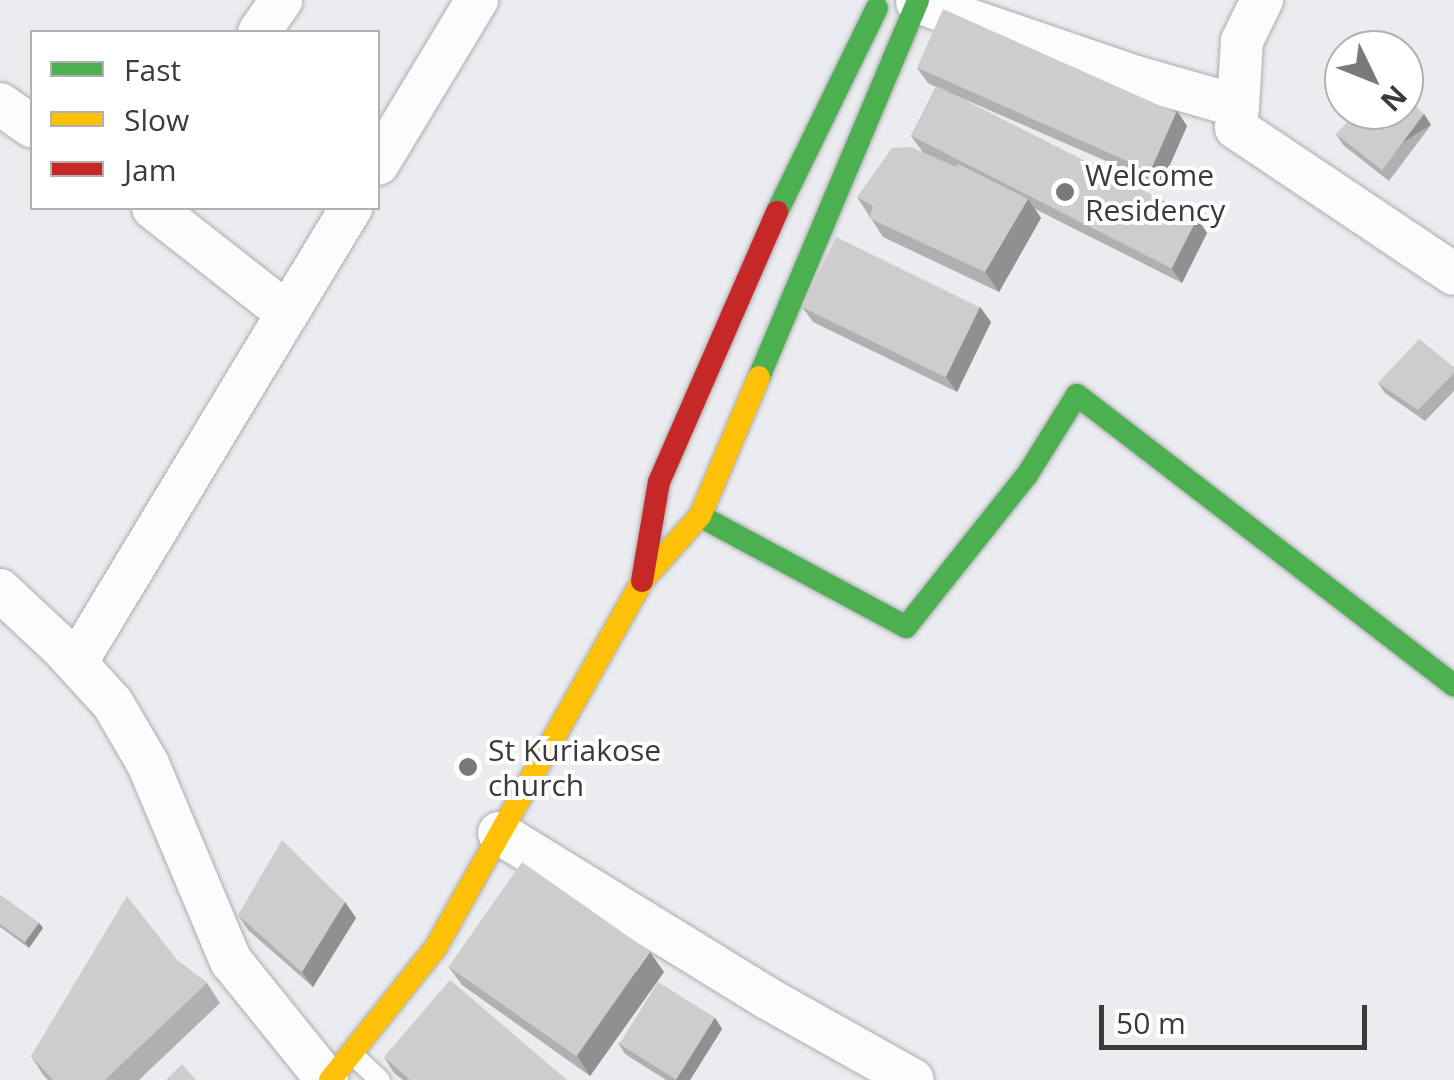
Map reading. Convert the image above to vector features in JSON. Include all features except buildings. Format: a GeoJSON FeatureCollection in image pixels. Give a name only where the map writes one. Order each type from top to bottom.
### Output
{"type":"FeatureCollection","features":[{"type":"Feature","properties":{"kind":"main road"},"geometry":{"type":"LineString","coordinates":[[642,580],[659,482],[741,287],[906,1]]}},
{"type":"Feature","properties":{"kind":"main road"},"geometry":{"type":"LineString","coordinates":[[336,1071],[436,947],[642,580],[700,516],[788,308],[906,1]]}},
{"type":"Feature","properties":{"kind":"main road"},"geometry":{"type":"LineString","coordinates":[[741,287],[788,308]]}},
{"type":"Feature","properties":{"kind":"main road"},"geometry":{"type":"LineString","coordinates":[[700,516],[906,627],[1027,475],[1077,395],[1454,685]]}},
{"type":"Feature","properties":{"kind":"street"},"geometry":{"type":"LineString","coordinates":[[260,30],[281,0]]}},
{"type":"Feature","properties":{"kind":"street"},"geometry":{"type":"LineString","coordinates":[[380,161],[477,0]]}},
{"type":"Feature","properties":{"kind":"street"},"geometry":{"type":"LineString","coordinates":[[1262,0],[1242,40],[1236,128],[1454,274]]}},
{"type":"Feature","properties":{"kind":"street"},"geometry":{"type":"LineString","coordinates":[[906,1],[1136,77],[1238,106]]}},
{"type":"Feature","properties":{"kind":"street"},"geometry":{"type":"LineString","coordinates":[[0,104],[30,125]]}},
{"type":"Feature","properties":{"kind":"street"},"geometry":{"type":"LineString","coordinates":[[156,210],[287,313]]}},
{"type":"Feature","properties":{"kind":"street"},"geometry":{"type":"LineString","coordinates":[[76,664],[350,210]]}},
{"type":"Feature","properties":{"kind":"street"},"geometry":{"type":"LineString","coordinates":[[0,590],[112,704],[148,764],[231,961],[336,1071]]}},
{"type":"Feature","properties":{"kind":"street"},"geometry":{"type":"LineString","coordinates":[[499,833],[767,998],[913,1080]]}},
{"type":"Feature","properties":{"kind":"lane"},"geometry":{"type":"LineString","coordinates":[[336,1071],[380,1080]]}},
{"type":"Feature","properties":{"kind":"traffic: fast"},"geometry":{"type":"LineString","coordinates":[[759,377],[918,0]]}},
{"type":"Feature","properties":{"kind":"traffic: fast"},"geometry":{"type":"LineString","coordinates":[[777,212],[877,8]]}},
{"type":"Feature","properties":{"kind":"traffic: fast"},"geometry":{"type":"LineString","coordinates":[[700,516],[906,627],[1027,475],[1077,395],[1454,685]]}},
{"type":"Feature","properties":{"kind":"traffic: slow"},"geometry":{"type":"LineString","coordinates":[[330,1080],[436,947],[642,581],[700,516],[759,377]]}},
{"type":"Feature","properties":{"kind":"traffic: jam"},"geometry":{"type":"LineString","coordinates":[[642,581],[659,482],[777,212]]}},
{"type":"Feature","properties":{"kind":"place","name":"Welcome Residency"},"geometry":{"type":"Point","coordinates":[1065,192]}},
{"type":"Feature","properties":{"kind":"place","name":"St Kuriakose church"},"geometry":{"type":"Point","coordinates":[468,767]}}]}
